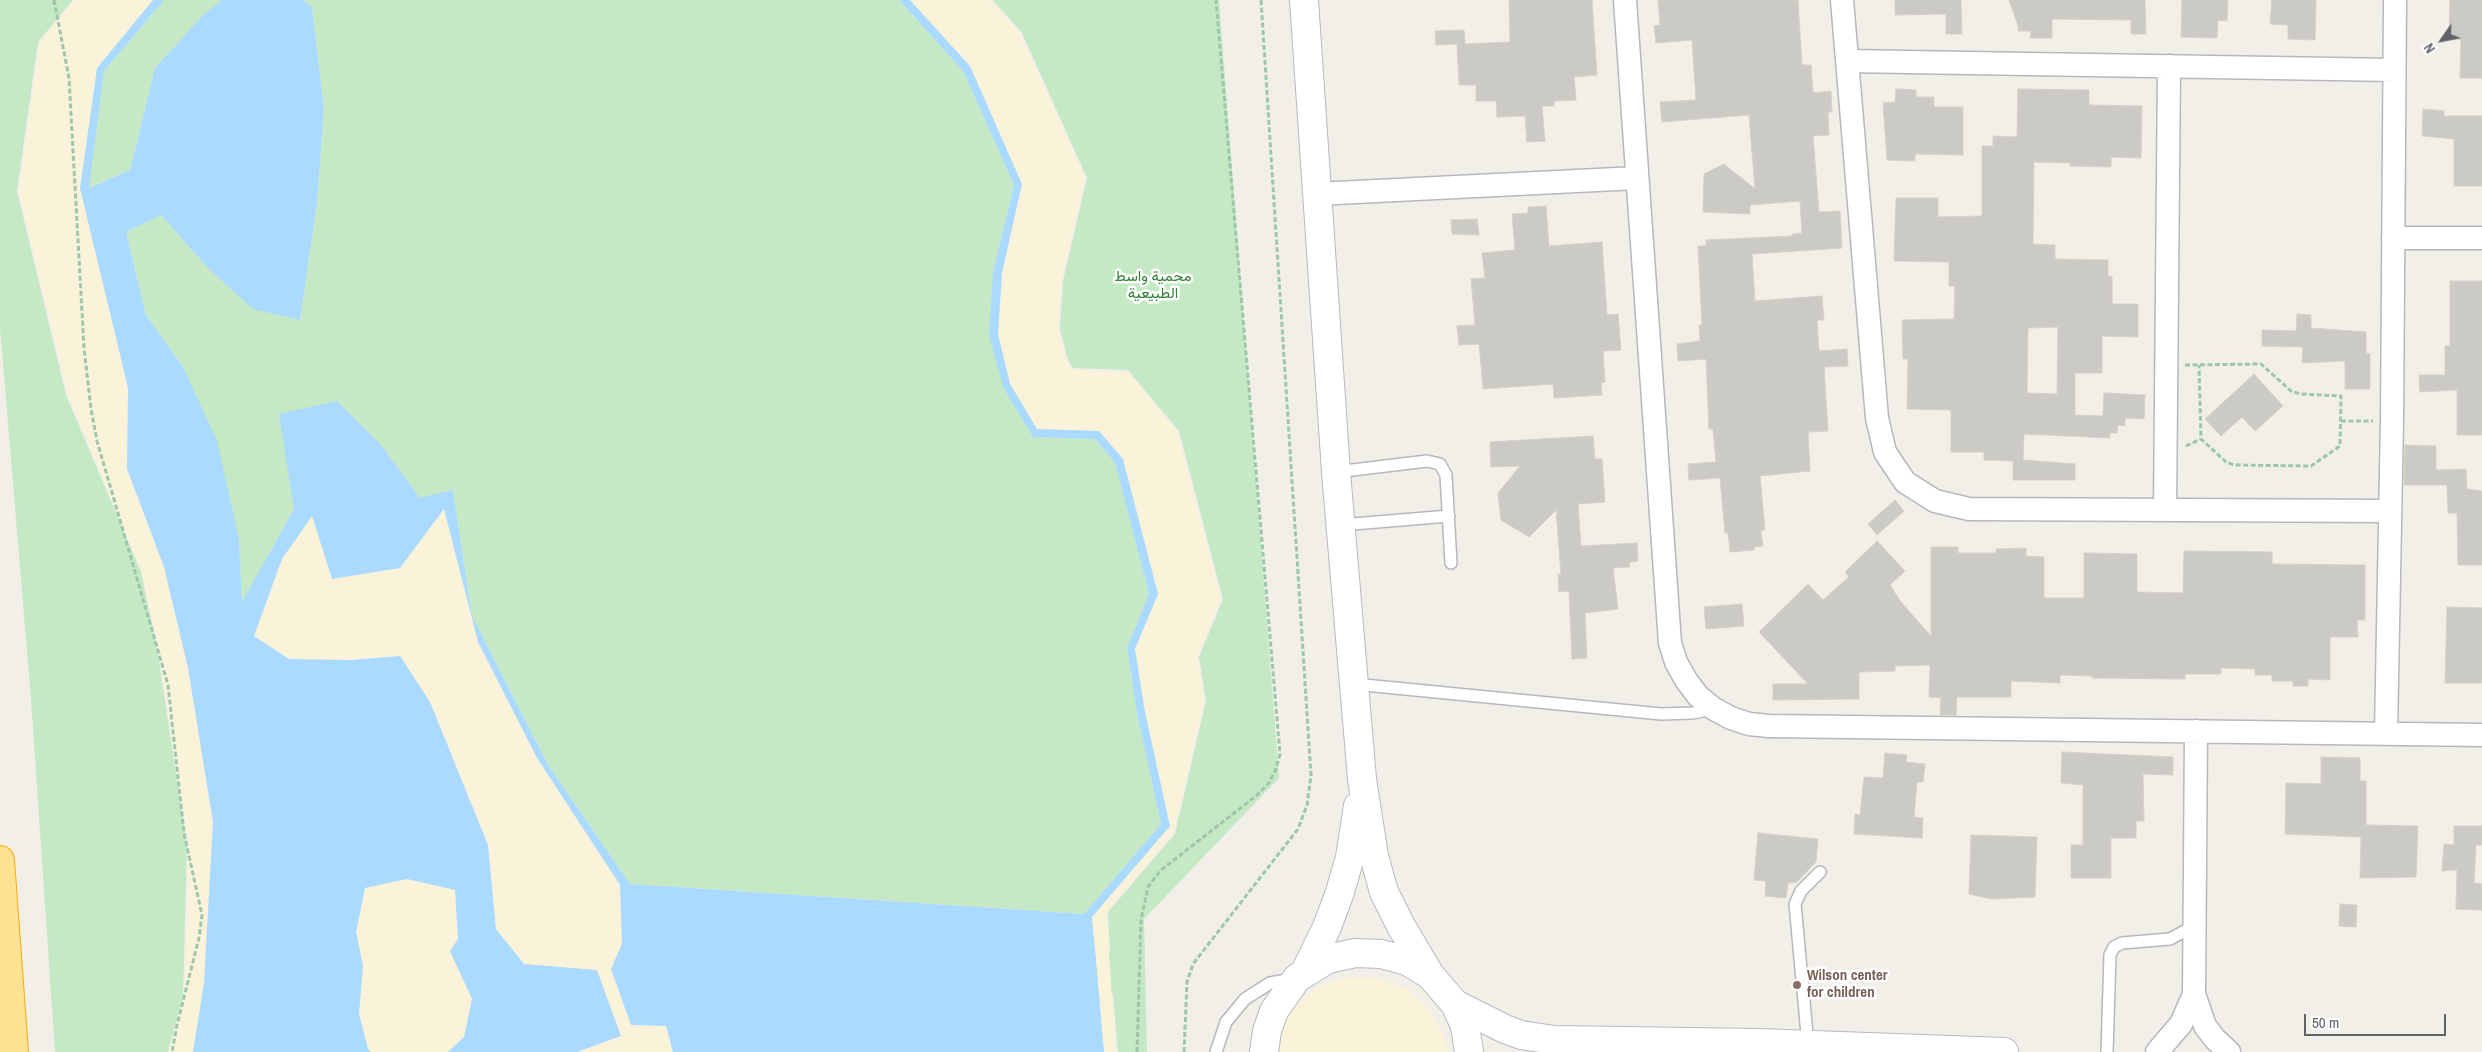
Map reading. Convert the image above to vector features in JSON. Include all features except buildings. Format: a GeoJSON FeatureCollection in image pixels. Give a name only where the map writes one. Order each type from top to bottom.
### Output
{"type":"FeatureCollection","features":[{"type":"Feature","properties":{"kind":"highway"},"geometry":{"type":"LineString","coordinates":[[0,860],[14,1052]]}},
{"type":"Feature","properties":{"kind":"main road"},"geometry":{"type":"LineString","coordinates":[[1304,0],[1340,525],[1362,779],[1374,856],[1384,892],[1401,926],[1430,975],[1455,1004],[1465,1026],[1469,1052]]}},
{"type":"Feature","properties":{"kind":"main road"},"geometry":{"type":"LineString","coordinates":[[1264,1052],[1267,1031],[1274,1011],[1301,975],[1327,927],[1340,892],[1350,856],[1362,779]]}},
{"type":"Feature","properties":{"kind":"main road"},"geometry":{"type":"LineString","coordinates":[[1301,975],[1328,959],[1355,953],[1381,954],[1407,961],[1430,975]]}},
{"type":"Feature","properties":{"kind":"main road"},"geometry":{"type":"LineString","coordinates":[[1455,1004],[1521,1035],[1554,1040],[1808,1045],[1877,1050],[2004,1052]]}},
{"type":"Feature","properties":{"kind":"street"},"geometry":{"type":"LineString","coordinates":[[1625,0],[1670,643],[1676,662],[1698,696],[1714,709],[1731,718],[1749,724],[1769,726],[2482,735]]}},
{"type":"Feature","properties":{"kind":"street"},"geometry":{"type":"LineString","coordinates":[[1842,0],[1877,418],[1885,452],[1894,468],[1919,493],[1951,507],[1969,509],[2389,510]]}},
{"type":"Feature","properties":{"kind":"street"},"geometry":{"type":"LineString","coordinates":[[2386,733],[2392,420],[2395,0]]}},
{"type":"Feature","properties":{"kind":"street"},"geometry":{"type":"LineString","coordinates":[[1847,61],[2394,70]]}},
{"type":"Feature","properties":{"kind":"street"},"geometry":{"type":"LineString","coordinates":[[2165,510],[2169,66]]}},
{"type":"Feature","properties":{"kind":"street"},"geometry":{"type":"LineString","coordinates":[[1316,194],[1637,178]]}},
{"type":"Feature","properties":{"kind":"street"},"geometry":{"type":"LineString","coordinates":[[2393,238],[2482,238]]}},
{"type":"Feature","properties":{"kind":"street"},"geometry":{"type":"LineString","coordinates":[[2196,731],[2194,994],[2205,1026],[2229,1052]]}},
{"type":"Feature","properties":{"kind":"street"},"geometry":{"type":"LineString","coordinates":[[2157,1052],[2181,1024],[2194,994]]}},
{"type":"Feature","properties":{"kind":"lane"},"geometry":{"type":"LineString","coordinates":[[1336,472],[1436,462],[1445,471],[1452,562]]}},
{"type":"Feature","properties":{"kind":"lane"},"geometry":{"type":"LineString","coordinates":[[1340,525],[1449,516]]}},
{"type":"Feature","properties":{"kind":"lane"},"geometry":{"type":"LineString","coordinates":[[1354,684],[1661,714],[1693,713],[1714,709]]}},
{"type":"Feature","properties":{"kind":"lane"},"geometry":{"type":"LineString","coordinates":[[1808,1045],[1794,904],[1799,894],[1820,872]]}},
{"type":"Feature","properties":{"kind":"lane"},"geometry":{"type":"LineString","coordinates":[[2107,1052],[2110,955],[2114,947],[2122,942],[2170,939],[2194,926]]}},
{"type":"Feature","properties":{"kind":"lane"},"geometry":{"type":"LineString","coordinates":[[1216,1052],[1226,1022],[1245,999],[1270,983],[1301,975]]}},
{"type":"Feature","properties":{"kind":"path"},"geometry":{"type":"LineString","coordinates":[[54,0],[70,78],[84,348],[91,409],[98,441],[168,685],[184,834],[202,915],[199,938],[177,1024],[172,1052]]}},
{"type":"Feature","properties":{"kind":"path"},"geometry":{"type":"LineString","coordinates":[[1137,1052],[1141,920],[1148,887],[1161,870],[1256,796],[1269,783],[1276,769],[1280,754],[1216,0]]}},
{"type":"Feature","properties":{"kind":"path"},"geometry":{"type":"LineString","coordinates":[[1184,1052],[1187,982],[1194,964],[1298,829],[1307,804],[1311,775],[1260,0]]}},
{"type":"Feature","properties":{"kind":"path"},"geometry":{"type":"LineString","coordinates":[[2166,366],[2199,365],[2260,364],[2291,391],[2300,394],[2341,396],[2340,446],[2312,466],[2234,465],[2226,462],[2201,438],[2199,365]]}},
{"type":"Feature","properties":{"kind":"path"},"geometry":{"type":"LineString","coordinates":[[2341,421],[2392,420]]}},
{"type":"Feature","properties":{"kind":"green space"},"geometry":{"type":"Polygon","coordinates":[[[0,0],[73,0],[38,42],[17,191],[66,395],[141,572],[157,648],[187,846],[183,996],[168,1052],[55,1052],[31,699],[0,327],[0,0]]]}},
{"type":"Feature","properties":{"kind":"green space"},"geometry":{"type":"Polygon","coordinates":[[[164,0],[222,0],[204,14],[155,68],[130,170],[88,188],[104,71],[164,0]]]}},
{"type":"Feature","properties":{"kind":"green space"},"geometry":{"type":"Polygon","coordinates":[[[303,0],[899,0],[963,71],[1014,185],[993,272],[993,297],[1033,437],[1095,439],[1115,463],[1149,594],[1127,648],[1137,714],[1161,824],[1084,914],[630,884],[548,765],[472,616],[453,490],[420,499],[381,445],[280,414],[294,509],[242,603],[239,539],[183,367],[146,315],[126,232],[161,215],[207,267],[300,320],[317,203],[324,110],[312,7],[303,0]]]}},
{"type":"Feature","properties":{"kind":"green space","name":"محمية واسط الطبيعية"},"geometry":{"type":"Polygon","coordinates":[[[993,0],[1219,0],[1279,778],[1144,919],[1147,1052],[1118,1052],[1113,993],[1089,1007],[981,1052],[1071,938],[1110,952],[1108,912],[1175,834],[1206,701],[1199,657],[1223,599],[1179,431],[1128,370],[1073,368],[1068,360],[1060,329],[1063,281],[1087,178],[1022,33],[993,0]]]}},
{"type":"Feature","properties":{"kind":"sand"},"geometry":{"type":"Polygon","coordinates":[[[75,0],[153,0],[97,68],[80,188],[128,388],[127,469],[164,567],[188,668],[213,822],[204,983],[193,1052],[170,1052],[185,996],[189,845],[159,648],[142,572],[68,394],[19,191],[40,42],[75,0]]]}},
{"type":"Feature","properties":{"kind":"sand"},"geometry":{"type":"Polygon","coordinates":[[[910,0],[990,0],[1020,34],[1085,178],[1061,281],[1058,330],[1066,361],[1072,370],[1128,372],[1177,432],[1221,599],[1197,657],[1204,701],[1173,833],[1106,912],[1116,1052],[1104,1052],[1092,917],[1170,826],[1145,712],[1135,649],[1158,594],[1123,459],[1099,431],[1037,429],[1010,384],[998,334],[1002,273],[1022,184],[970,67],[910,0]]]}},
{"type":"Feature","properties":{"kind":"sand"},"geometry":{"type":"Polygon","coordinates":[[[444,508],[478,642],[537,758],[620,885],[622,944],[611,969],[666,1026],[673,1052],[577,1052],[621,1036],[597,970],[524,964],[496,929],[488,844],[430,702],[400,656],[352,660],[289,659],[254,636],[282,559],[312,515],[333,579],[400,568],[444,508]]]}},
{"type":"Feature","properties":{"kind":"sand"},"geometry":{"type":"Polygon","coordinates":[[[407,879],[455,889],[458,939],[450,952],[472,999],[464,1037],[448,1052],[371,1052],[368,1049],[359,1014],[363,966],[356,932],[365,888],[407,879]]]}},
{"type":"Feature","properties":{"kind":"sand"},"geometry":{"type":"Polygon","coordinates":[[[1344,978],[1377,978],[1406,989],[1429,1009],[1444,1036],[1448,1052],[1275,1052],[1278,1036],[1292,1009],[1315,989],[1344,978]]]}},
{"type":"Feature","properties":{"kind":"water"},"geometry":{"type":"Polygon","coordinates":[[[153,0],[164,0],[104,71],[89,188],[130,170],[155,68],[204,14],[222,0],[303,0],[312,7],[324,110],[317,203],[300,320],[253,309],[207,267],[161,215],[126,232],[146,315],[183,367],[217,441],[239,539],[242,602],[294,509],[279,414],[337,401],[381,445],[420,498],[453,490],[472,616],[548,765],[630,884],[1084,914],[1161,824],[1137,714],[1127,648],[1149,594],[1115,463],[1095,439],[1033,437],[1003,387],[989,335],[993,272],[1014,185],[963,71],[899,0],[910,0],[970,66],[1022,184],[1002,273],[998,334],[1010,384],[1037,429],[1099,431],[1123,459],[1158,594],[1135,649],[1145,712],[1170,826],[1092,917],[1104,1052],[673,1052],[666,1026],[631,1025],[611,969],[622,944],[620,885],[537,758],[478,642],[444,509],[400,568],[332,579],[312,516],[282,559],[254,636],[289,659],[352,660],[400,656],[430,702],[488,845],[496,929],[524,964],[597,970],[621,1036],[577,1052],[448,1052],[464,1037],[472,999],[450,951],[458,939],[455,890],[407,879],[365,888],[356,932],[363,966],[359,1014],[368,1049],[371,1052],[193,1052],[204,983],[213,822],[188,668],[164,567],[127,469],[128,388],[80,188],[97,68],[153,0]]]}},
{"type":"Feature","properties":{"kind":"place","name":"Wilson center for children"},"geometry":{"type":"Point","coordinates":[1797,985]}}]}
